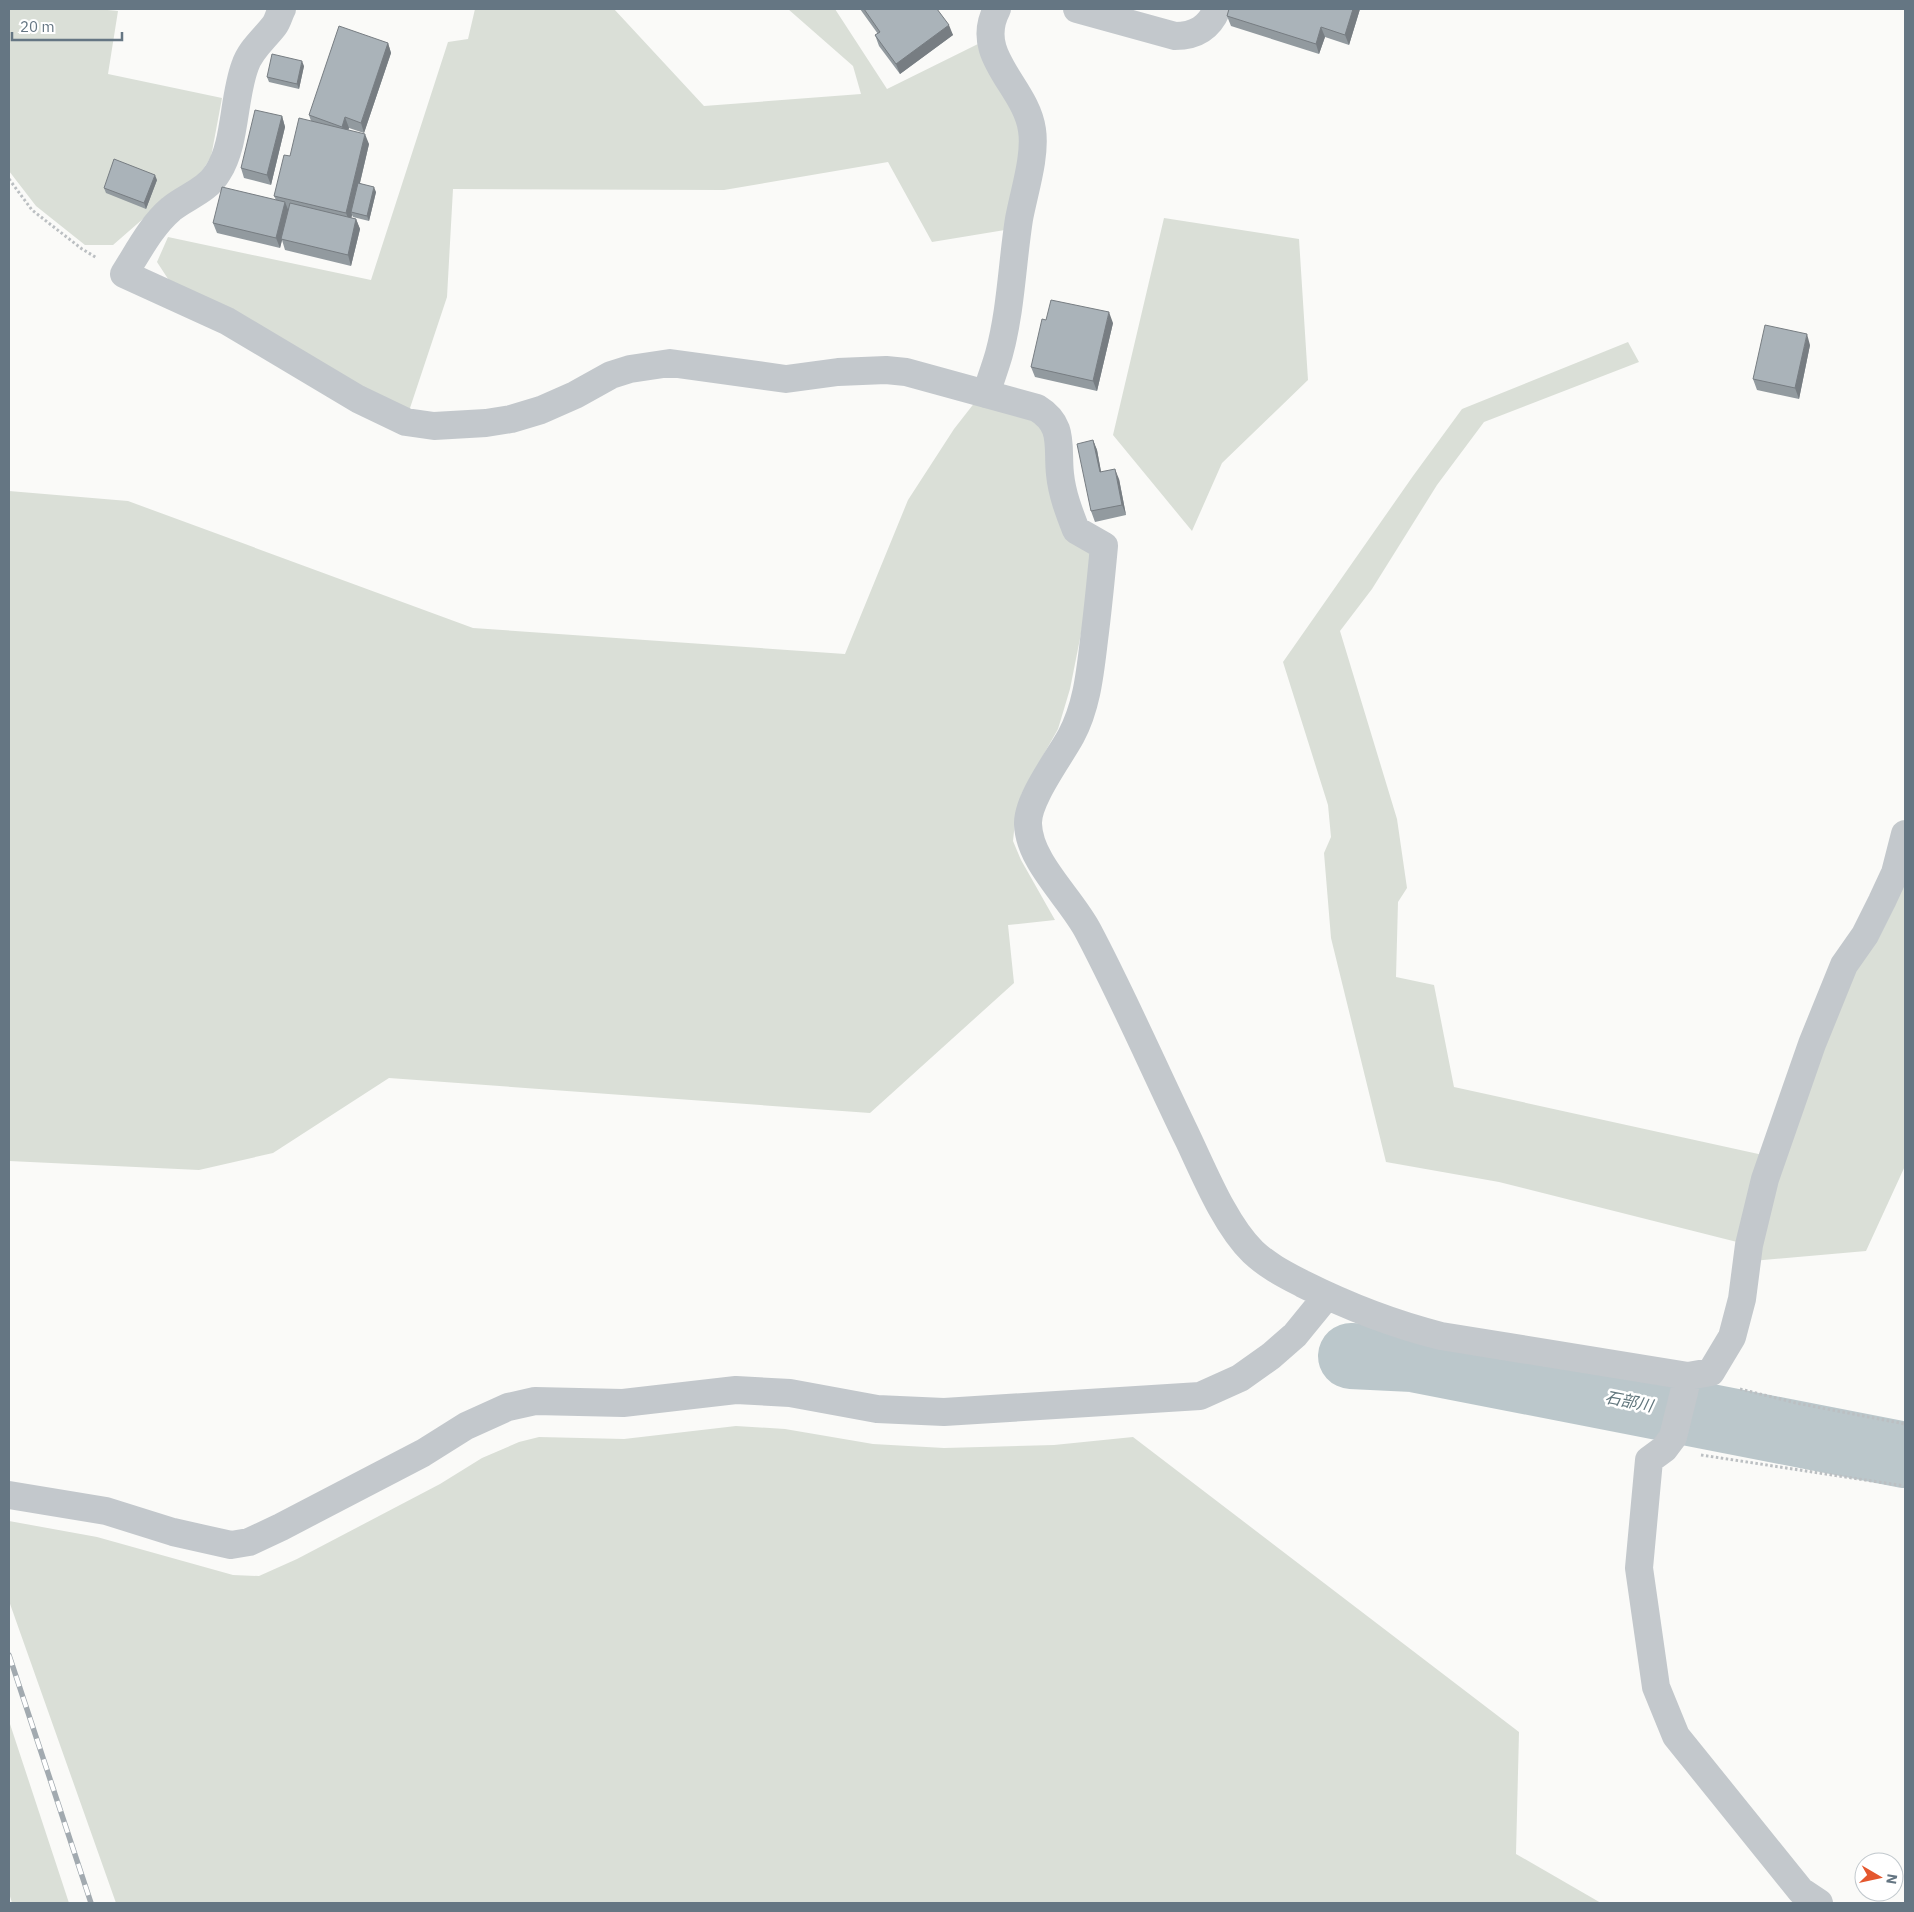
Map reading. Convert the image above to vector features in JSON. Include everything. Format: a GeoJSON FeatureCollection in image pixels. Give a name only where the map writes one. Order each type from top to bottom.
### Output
{"type":"FeatureCollection","features":[{"type":"Feature","properties":{"kind":"street"},"geometry":{"type":"LineString","coordinates":[[282,9],[276,24],[259,43],[245,64],[237,94],[226,156],[218,173],[201,192],[171,210],[155,226],[124,274],[227,321],[358,399],[406,422],[434,426],[511,420],[541,410],[617,373],[630,369],[670,363],[786,379],[838,372],[886,370],[906,372],[1037,408],[1051,419],[1058,433],[1060,474],[1066,502],[1076,530],[1104,546],[1089,684],[1082,709],[1072,733],[1030,806],[1028,823],[1030,837],[1050,877],[1087,928],[1196,1157],[1235,1230],[1250,1249],[1266,1264],[1284,1275],[1326,1296],[1402,1326],[1441,1336],[1686,1384],[1711,1372],[1732,1337],[1742,1299],[1749,1245],[1764,1179],[1812,1044],[1844,966],[1865,934],[1895,873],[1905,834]]}},
{"type":"Feature","properties":{"kind":"street"},"geometry":{"type":"LineString","coordinates":[[986,394],[999,353],[1033,146],[1029,116],[1022,101],[1012,88],[991,46],[990,30],[997,9]]}},
{"type":"Feature","properties":{"kind":"street"},"geometry":{"type":"LineString","coordinates":[[1077,9],[1175,36],[1186,36],[1205,27],[1217,9]]}},
{"type":"Feature","properties":{"kind":"street"},"geometry":{"type":"LineString","coordinates":[[9,1495],[106,1511],[173,1532],[231,1545],[248,1542],[281,1527],[422,1453],[466,1426],[508,1407],[535,1401],[623,1403],[736,1390],[790,1393],[877,1409],[944,1412],[1200,1396],[1240,1378],[1271,1356],[1295,1335],[1326,1296]]}},
{"type":"Feature","properties":{"kind":"street"},"geometry":{"type":"LineString","coordinates":[[1686,1384],[1668,1443],[1649,1460],[1639,1568],[1656,1687],[1676,1736],[1801,1891],[1820,1903]]}},
{"type":"Feature","properties":{"kind":"path"},"geometry":{"type":"LineString","coordinates":[[9,179],[32,210],[82,249],[124,274]]}},
{"type":"Feature","properties":{"kind":"path"},"geometry":{"type":"LineString","coordinates":[[1739,1388],[1796,1403],[1905,1424]]}},
{"type":"Feature","properties":{"kind":"path"},"geometry":{"type":"LineString","coordinates":[[1668,1443],[1905,1486]]}},
{"type":"Feature","properties":{"kind":"shaded area"},"geometry":{"type":"Polygon","coordinates":[[[9,9],[97,9],[118,11],[108,74],[222,98],[211,157],[200,174],[113,245],[85,245],[36,206],[9,171],[9,9]]]}},
{"type":"Feature","properties":{"kind":"shaded area"},"geometry":{"type":"Polygon","coordinates":[[[475,9],[614,9],[704,106],[861,94],[853,66],[788,9],[835,9],[887,89],[982,42],[1025,132],[1011,229],[932,242],[888,162],[724,190],[453,189],[447,297],[408,414],[172,285],[157,262],[168,237],[371,280],[448,42],[468,39],[475,9]]]}},
{"type":"Feature","properties":{"kind":"shaded area"},"geometry":{"type":"Polygon","coordinates":[[[1164,218],[1299,239],[1308,380],[1222,463],[1192,531],[1113,435],[1164,218]]]}},
{"type":"Feature","properties":{"kind":"shaded area"},"geometry":{"type":"Polygon","coordinates":[[[1628,342],[1639,362],[1484,422],[1437,485],[1372,589],[1340,631],[1397,819],[1407,888],[1398,902],[1396,977],[1434,985],[1454,1087],[1763,1155],[1741,1243],[1499,1182],[1386,1162],[1331,938],[1324,853],[1331,837],[1328,805],[1283,662],[1462,409],[1628,342]]]}},
{"type":"Feature","properties":{"kind":"shaded area"},"geometry":{"type":"Polygon","coordinates":[[[979,397],[1044,421],[1097,553],[1070,689],[1058,729],[1022,793],[1016,813],[1013,841],[1021,860],[1055,920],[1008,925],[1014,983],[870,1113],[389,1078],[273,1153],[199,1170],[9,1161],[9,491],[128,501],[473,628],[845,654],[908,500],[954,429],[979,397]]]}},
{"type":"Feature","properties":{"kind":"shaded area"},"geometry":{"type":"Polygon","coordinates":[[[1905,857],[1905,1166],[1866,1251],[1752,1261],[1781,1145],[1905,857]]]}},
{"type":"Feature","properties":{"kind":"shaded area"},"geometry":{"type":"Polygon","coordinates":[[[736,1426],[785,1429],[873,1444],[944,1448],[1054,1445],[1133,1437],[1519,1732],[1516,1854],[1601,1903],[116,1903],[9,1601],[9,1521],[97,1537],[233,1575],[259,1576],[297,1559],[440,1484],[482,1458],[519,1442],[539,1437],[624,1439],[736,1426]]]}},
{"type":"Feature","properties":{"kind":"shaded area"},"geometry":{"type":"Polygon","coordinates":[[[9,1721],[69,1903],[12,1903],[9,1893],[9,1721]]]}},
{"type":"Feature","properties":{"kind":"building"},"geometry":{"type":"Polygon","coordinates":[[[864,9],[937,9],[949,25],[896,64],[875,35],[880,32],[864,9]]]}},
{"type":"Feature","properties":{"kind":"building"},"geometry":{"type":"Polygon","coordinates":[[[1229,9],[1353,9],[1345,35],[1321,27],[1316,44],[1227,16],[1229,9]]]}},
{"type":"Feature","properties":{"kind":"building"},"geometry":{"type":"Polygon","coordinates":[[[339,26],[388,43],[361,123],[345,117],[342,127],[309,115],[339,26]]]}},
{"type":"Feature","properties":{"kind":"building"},"geometry":{"type":"Polygon","coordinates":[[[272,54],[302,61],[297,84],[267,77],[272,54]]]}},
{"type":"Feature","properties":{"kind":"building"},"geometry":{"type":"Polygon","coordinates":[[[255,110],[282,116],[267,175],[241,168],[255,110]]]}},
{"type":"Feature","properties":{"kind":"building"},"geometry":{"type":"Polygon","coordinates":[[[299,118],[365,134],[346,213],[274,196],[284,155],[290,156],[299,118]]]}},
{"type":"Feature","properties":{"kind":"building"},"geometry":{"type":"Polygon","coordinates":[[[114,159],[155,175],[144,203],[104,188],[114,159]]]}},
{"type":"Feature","properties":{"kind":"building"},"geometry":{"type":"Polygon","coordinates":[[[358,183],[374,187],[367,216],[351,212],[358,183]]]}},
{"type":"Feature","properties":{"kind":"building"},"geometry":{"type":"Polygon","coordinates":[[[222,187],[285,202],[276,238],[213,223],[222,187]]]}},
{"type":"Feature","properties":{"kind":"building"},"geometry":{"type":"Polygon","coordinates":[[[290,203],[356,219],[348,255],[281,239],[290,203]]]}},
{"type":"Feature","properties":{"kind":"building"},"geometry":{"type":"Polygon","coordinates":[[[1051,300],[1109,312],[1093,381],[1031,367],[1042,319],[1046,320],[1051,300]]]}},
{"type":"Feature","properties":{"kind":"building"},"geometry":{"type":"Polygon","coordinates":[[[1765,325],[1807,334],[1795,388],[1753,379],[1765,325]]]}},
{"type":"Feature","properties":{"kind":"building"},"geometry":{"type":"Polygon","coordinates":[[[1093,440],[1100,472],[1115,469],[1122,505],[1091,511],[1077,444],[1093,440]]]}},
{"type":"Feature","properties":{"kind":"waterway","name":"石部川"},"geometry":{"type":"LineString","coordinates":[[1351,1356],[1413,1359],[1905,1455]]}},
{"type":"Feature","properties":{"kind":"railway"},"geometry":{"type":"LineString","coordinates":[[9,1655],[91,1903]]}}]}
